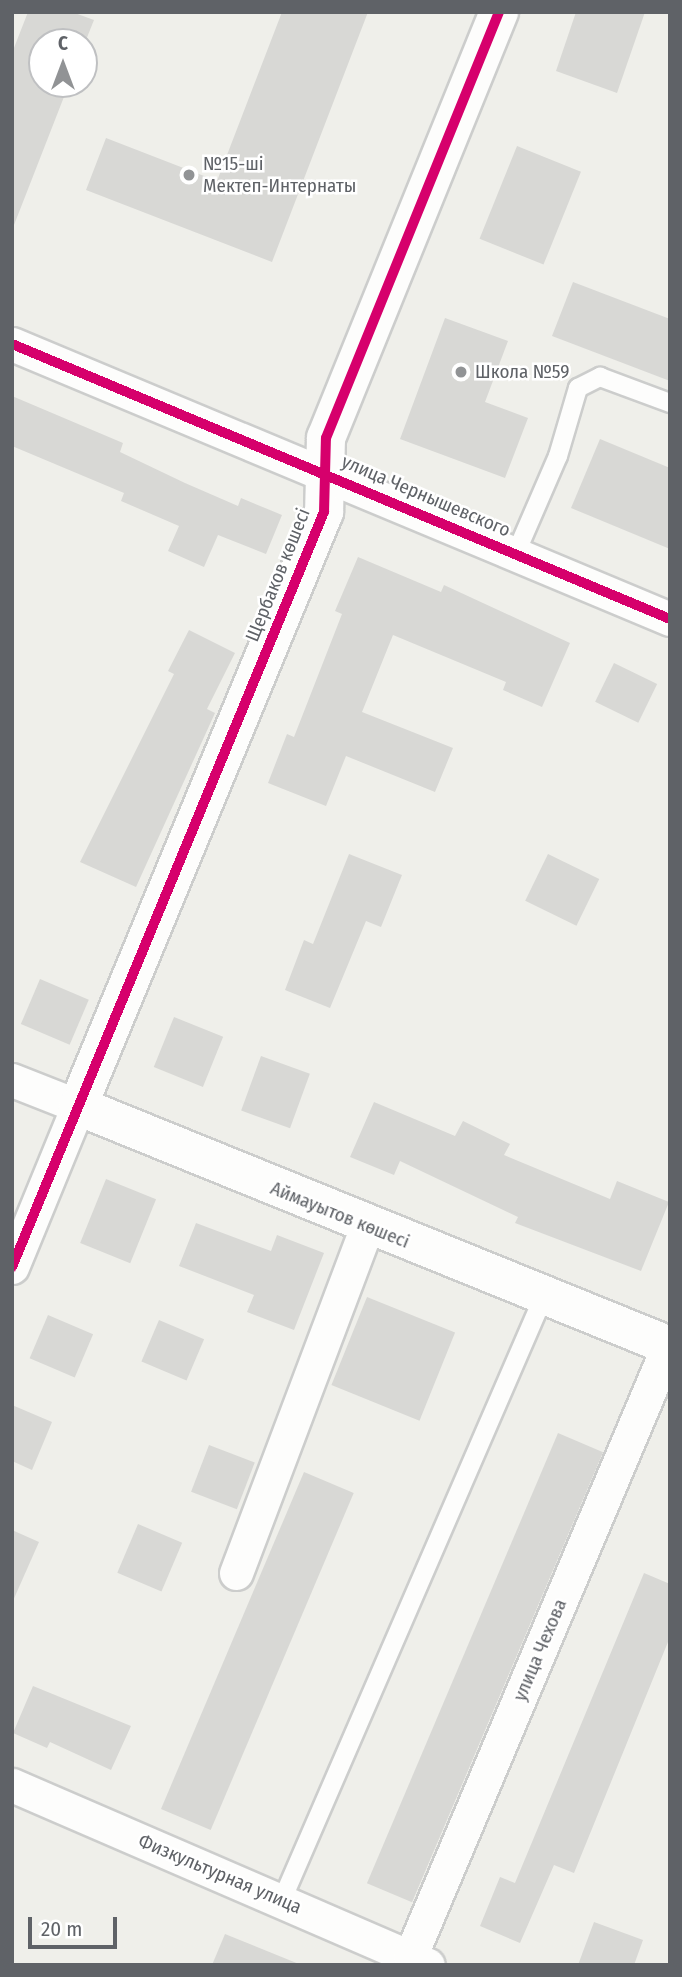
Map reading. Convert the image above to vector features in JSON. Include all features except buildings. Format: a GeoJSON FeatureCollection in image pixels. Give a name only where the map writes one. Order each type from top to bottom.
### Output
{"type":"FeatureCollection","features":[{"type":"Feature","properties":{"kind":"street","name":"Щербаков көшесі"},"geometry":{"type":"LineString","coordinates":[[78,1106],[324,512],[326,438],[499,12]]}},
{"type":"Feature","properties":{"kind":"street","name":"улица Чернышевского"},"geometry":{"type":"LineString","coordinates":[[12,344],[326,472],[670,619]]}},
{"type":"Feature","properties":{"kind":"street","name":"Аймауытов көшесі"},"geometry":{"type":"LineString","coordinates":[[12,1080],[366,1227],[669,1345]]}},
{"type":"Feature","properties":{"kind":"street"},"geometry":{"type":"LineString","coordinates":[[12,1267],[78,1106]]}},
{"type":"Feature","properties":{"kind":"street"},"geometry":{"type":"LineString","coordinates":[[236,1573],[366,1227]]}},
{"type":"Feature","properties":{"kind":"street","name":"улица Чехова"},"geometry":{"type":"LineString","coordinates":[[419,1961],[669,1345]]}},
{"type":"Feature","properties":{"kind":"street","name":"Физкультурная улица"},"geometry":{"type":"LineString","coordinates":[[12,1785],[419,1961]]}},
{"type":"Feature","properties":{"kind":"lane"},"geometry":{"type":"LineString","coordinates":[[516,554],[558,456],[578,388],[600,377],[670,403]]}},
{"type":"Feature","properties":{"kind":"lane"},"geometry":{"type":"LineString","coordinates":[[282,1900],[543,1298]]}},
{"type":"Feature","properties":{"kind":"cycle path"},"geometry":{"type":"LineString","coordinates":[[12,1267],[324,512],[326,438],[499,12]]}},
{"type":"Feature","properties":{"kind":"cycle path"},"geometry":{"type":"LineString","coordinates":[[12,344],[670,619]]}},
{"type":"Feature","properties":{"kind":"place","name":"№15-ші Мектеп-Интернаты"},"geometry":{"type":"Point","coordinates":[189,175]}},
{"type":"Feature","properties":{"kind":"place","name":"Школа №59"},"geometry":{"type":"Point","coordinates":[461,372]}}]}
